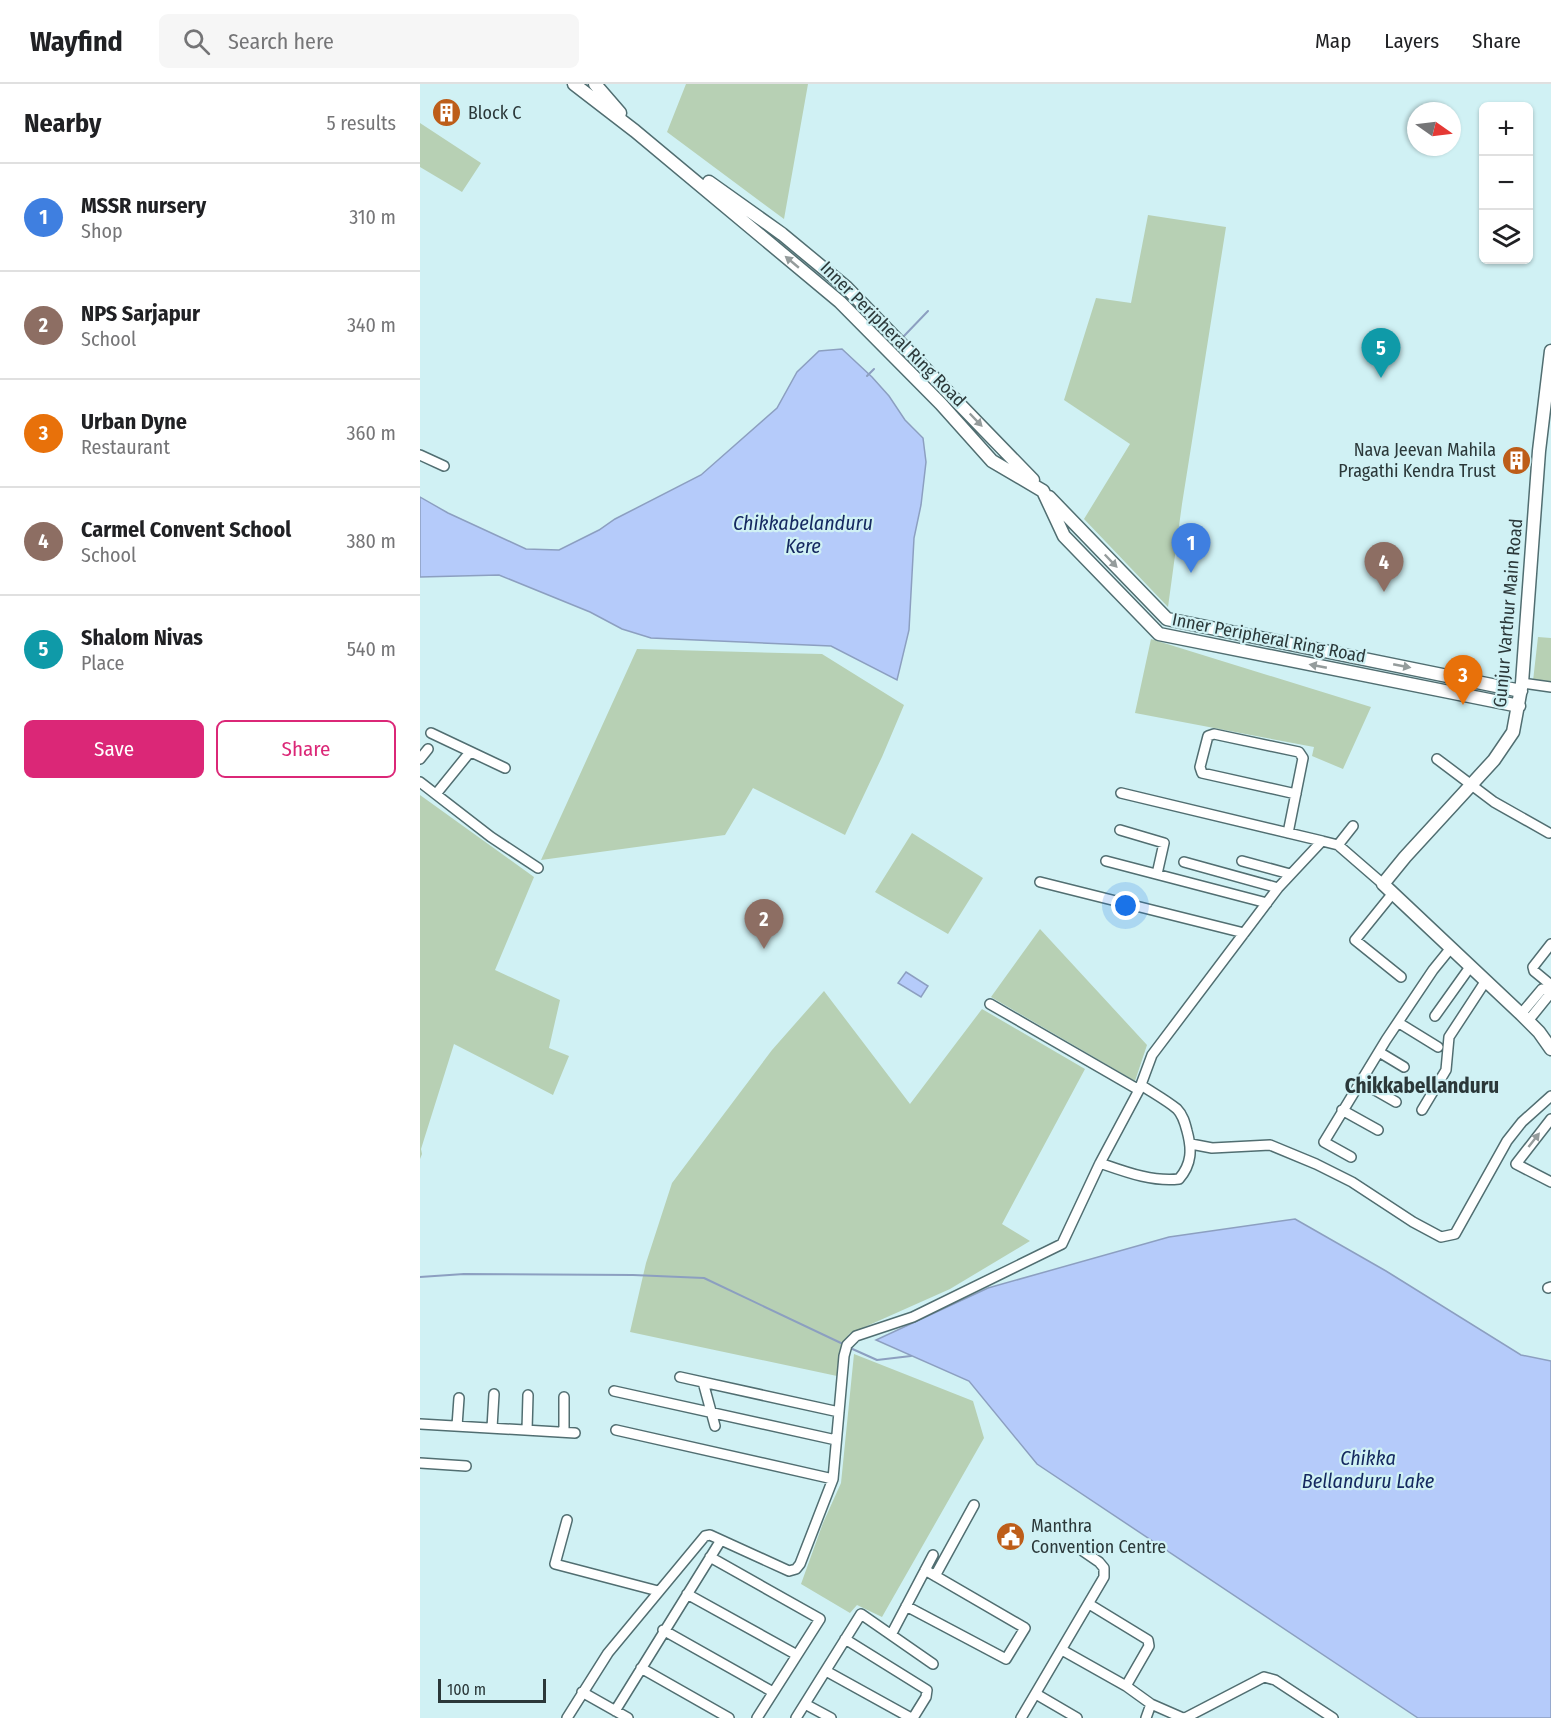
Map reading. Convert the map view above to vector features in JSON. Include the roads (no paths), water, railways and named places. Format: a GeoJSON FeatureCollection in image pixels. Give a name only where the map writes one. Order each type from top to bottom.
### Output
{"type":"FeatureCollection","features":[{"type":"Feature","properties":{"kind":"main road","name":"Inner Peripheral Ring Road"},"geometry":{"type":"LineString","coordinates":[[574,84],[635,131],[840,302],[941,404],[992,461],[1043,491],[1064,536],[1160,634],[1519,706]]}},
{"type":"Feature","properties":{"kind":"main road","name":"Inner Peripheral Ring Road"},"geometry":{"type":"LineString","coordinates":[[595,84],[635,131],[782,234],[846,287],[1167,619],[1522,687]]}},
{"type":"Feature","properties":{"kind":"main road","name":"Gunjur Varthur Main Road"},"geometry":{"type":"LineString","coordinates":[[1383,884],[1494,760],[1513,732],[1522,687],[1551,351]]}},
{"type":"Feature","properties":{"kind":"main road"},"geometry":{"type":"LineString","coordinates":[[1383,884],[1524,1017],[1551,1049]]}},
{"type":"Feature","properties":{"kind":"street"},"geometry":{"type":"LineString","coordinates":[[420,455],[444,466]]}},
{"type":"Feature","properties":{"kind":"street"},"geometry":{"type":"LineString","coordinates":[[1522,687],[1551,687]]}},
{"type":"Feature","properties":{"kind":"street"},"geometry":{"type":"LineString","coordinates":[[431,734],[504,768]]}},
{"type":"Feature","properties":{"kind":"street"},"geometry":{"type":"LineString","coordinates":[[1288,833],[1296,794],[1303,758],[1299,752],[1214,734],[1208,736],[1200,767],[1202,773],[1296,794]]}},
{"type":"Feature","properties":{"kind":"street"},"geometry":{"type":"LineString","coordinates":[[420,759],[428,749]]}},
{"type":"Feature","properties":{"kind":"street"},"geometry":{"type":"LineString","coordinates":[[436,794],[470,752]]}},
{"type":"Feature","properties":{"kind":"street"},"geometry":{"type":"LineString","coordinates":[[1437,759],[1494,802],[1549,833]]}},
{"type":"Feature","properties":{"kind":"street"},"geometry":{"type":"LineString","coordinates":[[420,782],[491,837],[538,868]]}},
{"type":"Feature","properties":{"kind":"street"},"geometry":{"type":"LineString","coordinates":[[1121,793],[1338,845],[1383,884]]}},
{"type":"Feature","properties":{"kind":"street"},"geometry":{"type":"LineString","coordinates":[[1338,845],[1353,826]]}},
{"type":"Feature","properties":{"kind":"street"},"geometry":{"type":"LineString","coordinates":[[1120,831],[1164,843],[1157,874]]}},
{"type":"Feature","properties":{"kind":"street"},"geometry":{"type":"LineString","coordinates":[[567,1718],[608,1653],[705,1536],[710,1534],[789,1571],[796,1569],[833,1479],[844,1356],[847,1345],[856,1336],[913,1317],[1062,1244],[1100,1163],[1140,1087],[1152,1055],[1278,888],[1322,841]]}},
{"type":"Feature","properties":{"kind":"street"},"geometry":{"type":"LineString","coordinates":[[1106,861],[1267,903]]}},
{"type":"Feature","properties":{"kind":"street"},"geometry":{"type":"LineString","coordinates":[[1242,861],[1290,874]]}},
{"type":"Feature","properties":{"kind":"street"},"geometry":{"type":"LineString","coordinates":[[1184,862],[1278,888]]}},
{"type":"Feature","properties":{"kind":"street"},"geometry":{"type":"LineString","coordinates":[[1040,882],[1244,933]]}},
{"type":"Feature","properties":{"kind":"street"},"geometry":{"type":"LineString","coordinates":[[1394,893],[1355,940],[1401,977]]}},
{"type":"Feature","properties":{"kind":"street"},"geometry":{"type":"LineString","coordinates":[[1550,987],[1534,971],[1533,967],[1551,944]]}},
{"type":"Feature","properties":{"kind":"street"},"geometry":{"type":"LineString","coordinates":[[1351,1156],[1324,1142],[1432,970],[1450,949]]}},
{"type":"Feature","properties":{"kind":"street"},"geometry":{"type":"LineString","coordinates":[[1435,1016],[1470,967]]}},
{"type":"Feature","properties":{"kind":"street"},"geometry":{"type":"LineString","coordinates":[[1422,1110],[1446,1070],[1449,1037],[1485,982]]}},
{"type":"Feature","properties":{"kind":"street"},"geometry":{"type":"LineString","coordinates":[[1524,1017],[1542,988],[1550,987]]}},
{"type":"Feature","properties":{"kind":"street"},"geometry":{"type":"LineString","coordinates":[[990,1004],[1140,1087],[1178,1110],[1184,1120],[1191,1144],[1190,1159],[1187,1171],[1179,1179],[1164,1181],[1131,1174],[1100,1163]]}},
{"type":"Feature","properties":{"kind":"street"},"geometry":{"type":"LineString","coordinates":[[1399,1023],[1438,1047]]}},
{"type":"Feature","properties":{"kind":"street"},"geometry":{"type":"LineString","coordinates":[[1379,1052],[1404,1067]]}},
{"type":"Feature","properties":{"kind":"street"},"geometry":{"type":"LineString","coordinates":[[1362,1082],[1396,1102]]}},
{"type":"Feature","properties":{"kind":"street"},"geometry":{"type":"LineString","coordinates":[[1191,1144],[1212,1148],[1270,1145],[1352,1182],[1413,1222],[1441,1237],[1448,1237],[1455,1234],[1507,1141],[1522,1122],[1551,1096]]}},
{"type":"Feature","properties":{"kind":"street"},"geometry":{"type":"LineString","coordinates":[[1342,1110],[1378,1130]]}},
{"type":"Feature","properties":{"kind":"street"},"geometry":{"type":"LineString","coordinates":[[1551,1119],[1516,1164],[1551,1182]]}},
{"type":"Feature","properties":{"kind":"street"},"geometry":{"type":"LineString","coordinates":[[680,1377],[839,1412]]}},
{"type":"Feature","properties":{"kind":"street"},"geometry":{"type":"LineString","coordinates":[[703,1382],[715,1426]]}},
{"type":"Feature","properties":{"kind":"street"},"geometry":{"type":"LineString","coordinates":[[614,1391],[836,1440]]}},
{"type":"Feature","properties":{"kind":"street"},"geometry":{"type":"LineString","coordinates":[[492,1428],[494,1394]]}},
{"type":"Feature","properties":{"kind":"street"},"geometry":{"type":"LineString","coordinates":[[527,1430],[528,1395]]}},
{"type":"Feature","properties":{"kind":"street"},"geometry":{"type":"LineString","coordinates":[[564,1397],[564,1432]]}},
{"type":"Feature","properties":{"kind":"street"},"geometry":{"type":"LineString","coordinates":[[457,1426],[459,1398]]}},
{"type":"Feature","properties":{"kind":"street"},"geometry":{"type":"LineString","coordinates":[[420,1424],[575,1433]]}},
{"type":"Feature","properties":{"kind":"street"},"geometry":{"type":"LineString","coordinates":[[616,1430],[833,1479]]}},
{"type":"Feature","properties":{"kind":"street"},"geometry":{"type":"LineString","coordinates":[[420,1463],[466,1466]]}},
{"type":"Feature","properties":{"kind":"street"},"geometry":{"type":"LineString","coordinates":[[936,1576],[974,1505]]}},
{"type":"Feature","properties":{"kind":"street"},"geometry":{"type":"LineString","coordinates":[[567,1520],[555,1564],[658,1591]]}},
{"type":"Feature","properties":{"kind":"street"},"geometry":{"type":"LineString","coordinates":[[615,1711],[663,1630],[721,1540]]}},
{"type":"Feature","properties":{"kind":"street"},"geometry":{"type":"LineString","coordinates":[[1021,1718],[1104,1577],[1104,1568],[1083,1551]]}},
{"type":"Feature","properties":{"kind":"street"},"geometry":{"type":"LineString","coordinates":[[891,1635],[933,1555]]}},
{"type":"Feature","properties":{"kind":"street"},"geometry":{"type":"LineString","coordinates":[[710,1557],[820,1619],[757,1718]]}},
{"type":"Feature","properties":{"kind":"street"},"geometry":{"type":"LineString","coordinates":[[906,1606],[1006,1659],[1025,1628],[925,1570]]}},
{"type":"Feature","properties":{"kind":"street"},"geometry":{"type":"LineString","coordinates":[[687,1594],[797,1655]]}},
{"type":"Feature","properties":{"kind":"street"},"geometry":{"type":"LineString","coordinates":[[1089,1604],[1148,1640],[1149,1646],[1126,1686]]}},
{"type":"Feature","properties":{"kind":"street"},"geometry":{"type":"LineString","coordinates":[[796,1718],[861,1614],[933,1664]]}},
{"type":"Feature","properties":{"kind":"street"},"geometry":{"type":"LineString","coordinates":[[663,1630],[773,1692]]}},
{"type":"Feature","properties":{"kind":"street"},"geometry":{"type":"LineString","coordinates":[[826,1671],[912,1718],[926,1697],[927,1690],[845,1640]]}},
{"type":"Feature","properties":{"kind":"street"},"geometry":{"type":"LineString","coordinates":[[1062,1650],[1126,1686],[1150,1704],[1184,1718],[1264,1677],[1275,1680],[1334,1718]]}},
{"type":"Feature","properties":{"kind":"street"},"geometry":{"type":"LineString","coordinates":[[641,1668],[729,1718]]}},
{"type":"Feature","properties":{"kind":"street"},"geometry":{"type":"LineString","coordinates":[[582,1692],[628,1718]]}},
{"type":"Feature","properties":{"kind":"street"},"geometry":{"type":"LineString","coordinates":[[1036,1694],[1077,1718]]}},
{"type":"Feature","properties":{"kind":"street"},"geometry":{"type":"LineString","coordinates":[[805,1704],[831,1718]]}},
{"type":"Feature","properties":{"kind":"street"},"geometry":{"type":"LineString","coordinates":[[1146,1718],[1150,1704]]}},
{"type":"Feature","properties":{"kind":"water","name":"Chikkabelanduru Kere"},"geometry":{"type":"Polygon","coordinates":[[[842,349],[872,377],[889,396],[905,420],[923,438],[926,462],[914,538],[909,630],[897,680],[831,646],[651,638],[622,629],[590,612],[499,575],[420,577],[420,497],[448,513],[526,549],[559,550],[701,475],[777,408],[797,372],[819,351],[842,349]]]}},
{"type":"Feature","properties":{"kind":"water"},"geometry":{"type":"Polygon","coordinates":[[[906,972],[928,986],[921,997],[898,983],[906,972]]]}},
{"type":"Feature","properties":{"kind":"water","name":"Chikka Bellanduru Lake"},"geometry":{"type":"Polygon","coordinates":[[[1295,1219],[1386,1271],[1521,1355],[1551,1361],[1551,1718],[1418,1718],[1037,1464],[969,1381],[876,1340],[988,1288],[1169,1237],[1295,1219]]]}},
{"type":"Feature","properties":{"kind":"waterway"},"geometry":{"type":"LineString","coordinates":[[904,336],[928,311]]}},
{"type":"Feature","properties":{"kind":"waterway"},"geometry":{"type":"LineString","coordinates":[[867,376],[874,369]]}},
{"type":"Feature","properties":{"kind":"waterway"},"geometry":{"type":"LineString","coordinates":[[420,1277],[464,1274],[633,1275],[704,1278],[843,1344]]}},
{"type":"Feature","properties":{"kind":"waterway"},"geometry":{"type":"LineString","coordinates":[[848,1347],[877,1360],[911,1356]]}},
{"type":"Feature","properties":{"kind":"place","name":"Block C"},"geometry":{"type":"Point","coordinates":[447,113]}},
{"type":"Feature","properties":{"kind":"place","name":"Shalom Nivas"},"geometry":{"type":"Point","coordinates":[1381,378]}},
{"type":"Feature","properties":{"kind":"place","name":"Nava Jeevan Mahila Pragathi Kendra Trust"},"geometry":{"type":"Point","coordinates":[1517,460]}},
{"type":"Feature","properties":{"kind":"place","name":"MSSR nursery"},"geometry":{"type":"Point","coordinates":[1191,573]}},
{"type":"Feature","properties":{"kind":"place","name":"Carmel Convent School"},"geometry":{"type":"Point","coordinates":[1384,592]}},
{"type":"Feature","properties":{"kind":"place","name":"Urban Dyne"},"geometry":{"type":"Point","coordinates":[1463,705]}},
{"type":"Feature","properties":{"kind":"place","name":"NPS Sarjapur"},"geometry":{"type":"Point","coordinates":[764,949]}},
{"type":"Feature","properties":{"kind":"place","name":"Manthra Convention Centre"},"geometry":{"type":"Point","coordinates":[1010,1536]}},
{"type":"Feature","properties":{"kind":"district","name":"Chikkabellanduru"},"geometry":{"type":"Point","coordinates":[1422,1086]}}]}
